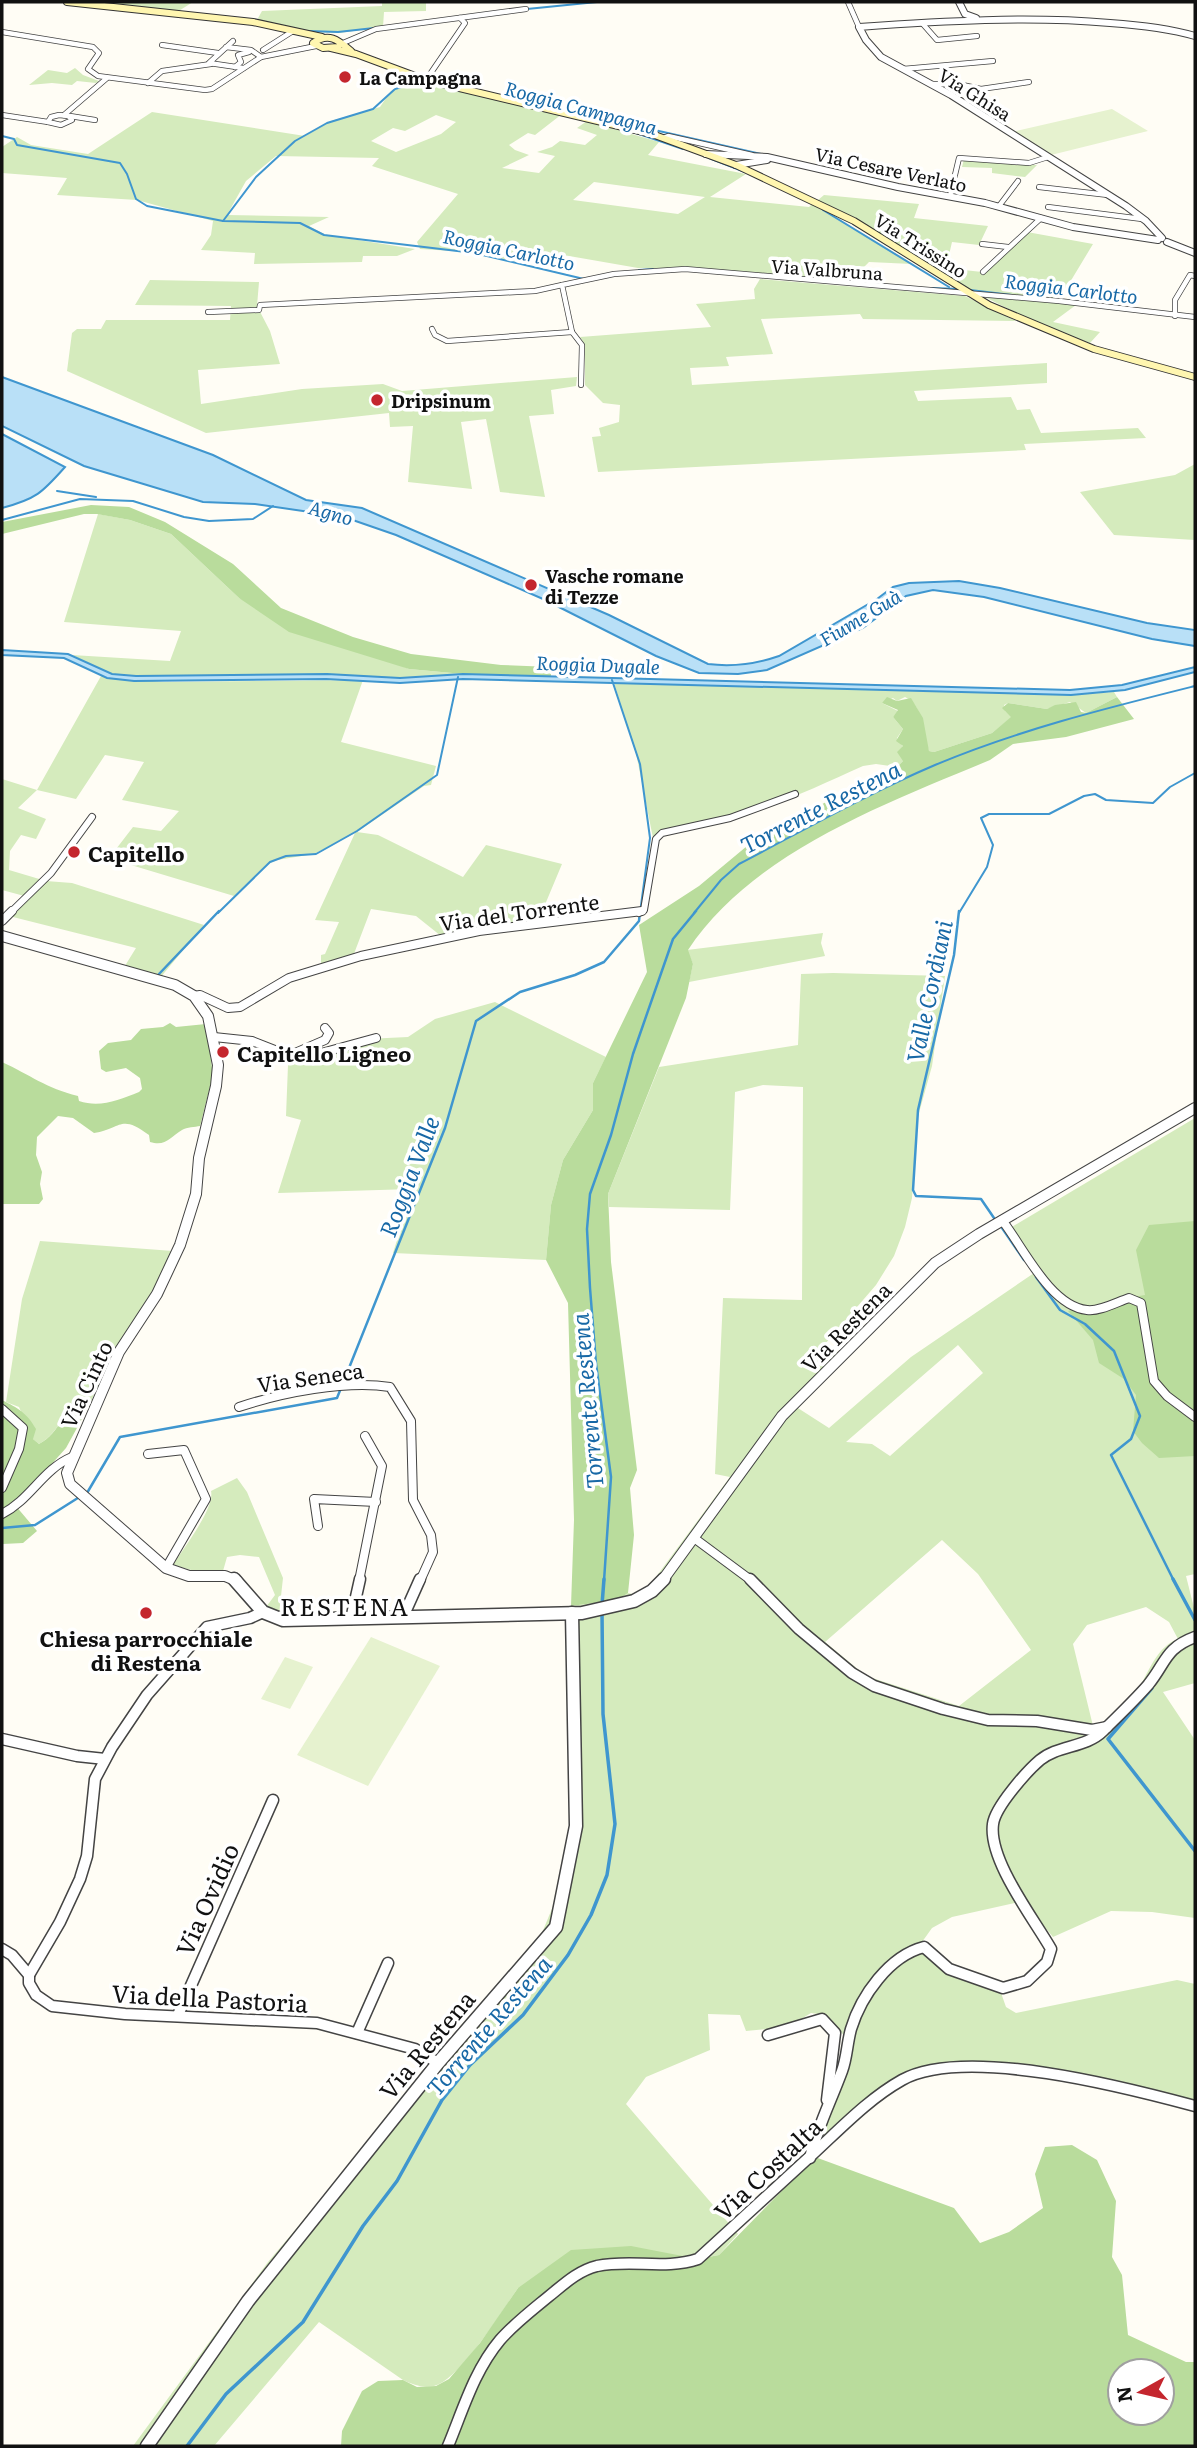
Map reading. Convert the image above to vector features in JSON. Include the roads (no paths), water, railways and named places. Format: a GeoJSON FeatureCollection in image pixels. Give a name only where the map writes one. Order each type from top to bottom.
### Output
{"type":"FeatureCollection","features":[{"type":"Feature","properties":{"kind":"main road"},"geometry":{"type":"LineString","coordinates":[[67,2],[238,20],[305,35],[336,38],[356,54]]}},
{"type":"Feature","properties":{"kind":"main road"},"geometry":{"type":"LineString","coordinates":[[305,35],[315,44],[356,54]]}},
{"type":"Feature","properties":{"kind":"main road"},"geometry":{"type":"LineString","coordinates":[[315,44],[322,37]]}},
{"type":"Feature","properties":{"kind":"main road"},"geometry":{"type":"LineString","coordinates":[[331,48],[342,44]]}},
{"type":"Feature","properties":{"kind":"main road","name":"Via Cesare Verlato"},"geometry":{"type":"LineString","coordinates":[[356,54],[426,80],[663,138],[753,172]]}},
{"type":"Feature","properties":{"kind":"main road","name":"Via Trissino"},"geometry":{"type":"LineString","coordinates":[[753,172],[854,221],[969,294],[1040,328],[1094,349],[1195,377]]}},
{"type":"Feature","properties":{"kind":"street","name":"Via Ghisa"},"geometry":{"type":"LineString","coordinates":[[848,2],[874,53],[933,84],[1108,195],[1142,219],[1162,240]]}},
{"type":"Feature","properties":{"kind":"street"},"geometry":{"type":"LineString","coordinates":[[959,2],[963,11],[962,21]]}},
{"type":"Feature","properties":{"kind":"street"},"geometry":{"type":"LineString","coordinates":[[336,38],[526,9]]}},
{"type":"Feature","properties":{"kind":"street"},"geometry":{"type":"LineString","coordinates":[[940,22],[963,11]]}},
{"type":"Feature","properties":{"kind":"street"},"geometry":{"type":"LineString","coordinates":[[963,11],[986,20]]}},
{"type":"Feature","properties":{"kind":"street"},"geometry":{"type":"LineString","coordinates":[[957,15],[962,21]]}},
{"type":"Feature","properties":{"kind":"street"},"geometry":{"type":"LineString","coordinates":[[426,80],[465,23],[460,18]]}},
{"type":"Feature","properties":{"kind":"street"},"geometry":{"type":"LineString","coordinates":[[859,27],[986,20],[1092,21],[1158,28],[1195,36]]}},
{"type":"Feature","properties":{"kind":"street"},"geometry":{"type":"LineString","coordinates":[[922,23],[937,40],[977,36]]}},
{"type":"Feature","properties":{"kind":"street"},"geometry":{"type":"LineString","coordinates":[[264,50],[293,31]]}},
{"type":"Feature","properties":{"kind":"street"},"geometry":{"type":"LineString","coordinates":[[2,32],[93,47],[99,53],[87,66],[89,72],[107,78],[212,89],[261,57],[315,44]]}},
{"type":"Feature","properties":{"kind":"street"},"geometry":{"type":"LineString","coordinates":[[342,44],[366,33]]}},
{"type":"Feature","properties":{"kind":"street"},"geometry":{"type":"LineString","coordinates":[[211,64],[209,61],[233,41]]}},
{"type":"Feature","properties":{"kind":"street"},"geometry":{"type":"LineString","coordinates":[[162,45],[218,53]]}},
{"type":"Feature","properties":{"kind":"street"},"geometry":{"type":"LineString","coordinates":[[226,47],[254,52],[261,57]]}},
{"type":"Feature","properties":{"kind":"street"},"geometry":{"type":"LineString","coordinates":[[235,67],[241,62],[238,55],[254,52]]}},
{"type":"Feature","properties":{"kind":"street"},"geometry":{"type":"LineString","coordinates":[[903,69],[993,61]]}},
{"type":"Feature","properties":{"kind":"street"},"geometry":{"type":"LineString","coordinates":[[148,83],[162,71],[211,64],[243,68]]}},
{"type":"Feature","properties":{"kind":"street"},"geometry":{"type":"LineString","coordinates":[[67,116],[107,78]]}},
{"type":"Feature","properties":{"kind":"street"},"geometry":{"type":"LineString","coordinates":[[933,84],[958,84],[981,89],[1029,82]]}},
{"type":"Feature","properties":{"kind":"street"},"geometry":{"type":"LineString","coordinates":[[2,115],[48,121],[55,125],[67,124],[72,120],[67,116]]}},
{"type":"Feature","properties":{"kind":"street"},"geometry":{"type":"LineString","coordinates":[[48,121],[51,117],[67,116],[95,120]]}},
{"type":"Feature","properties":{"kind":"street","name":"Via Cesare Verlato"},"geometry":{"type":"LineString","coordinates":[[663,138],[668,136],[999,206],[1091,231],[1162,240],[1195,253]]}},
{"type":"Feature","properties":{"kind":"street","name":"Via Cesare Verlato"},"geometry":{"type":"LineString","coordinates":[[706,154],[755,156]]}},
{"type":"Feature","properties":{"kind":"street"},"geometry":{"type":"LineString","coordinates":[[736,165],[746,157],[755,156]]}},
{"type":"Feature","properties":{"kind":"street"},"geometry":{"type":"LineString","coordinates":[[950,196],[959,158],[1030,163],[1048,157]]}},
{"type":"Feature","properties":{"kind":"street","name":"Via Cesare Verlato"},"geometry":{"type":"LineString","coordinates":[[736,165],[778,160]]}},
{"type":"Feature","properties":{"kind":"street"},"geometry":{"type":"LineString","coordinates":[[753,163],[753,172]]}},
{"type":"Feature","properties":{"kind":"street"},"geometry":{"type":"LineString","coordinates":[[999,206],[1018,181]]}},
{"type":"Feature","properties":{"kind":"street","name":"Via Ghisa"},"geometry":{"type":"LineString","coordinates":[[1039,187],[1108,195]]}},
{"type":"Feature","properties":{"kind":"street"},"geometry":{"type":"LineString","coordinates":[[1048,207],[1142,219]]}},
{"type":"Feature","properties":{"kind":"street"},"geometry":{"type":"LineString","coordinates":[[983,272],[1041,218]]}},
{"type":"Feature","properties":{"kind":"street"},"geometry":{"type":"LineString","coordinates":[[982,244],[1008,247]]}},
{"type":"Feature","properties":{"kind":"street","name":"Via Valbruna"},"geometry":{"type":"LineString","coordinates":[[208,312],[259,310],[260,305],[535,291],[614,274],[685,269],[1059,301],[1195,317]]}},
{"type":"Feature","properties":{"kind":"street"},"geometry":{"type":"LineString","coordinates":[[1175,316],[1175,300],[1190,275],[1195,276]]}},
{"type":"Feature","properties":{"kind":"street"},"geometry":{"type":"LineString","coordinates":[[562,285],[572,332],[582,345],[581,385]]}},
{"type":"Feature","properties":{"kind":"street"},"geometry":{"type":"LineString","coordinates":[[432,329],[435,335],[447,341],[572,332]]}},
{"type":"Feature","properties":{"kind":"street","name":"Via del Torrente"},"geometry":{"type":"LineString","coordinates":[[194,996],[200,995],[228,1009],[240,1007],[289,978],[361,956],[479,931],[544,921],[639,913],[644,910],[656,839],[662,832],[730,818],[795,794]]}},
{"type":"Feature","properties":{"kind":"street"},"geometry":{"type":"LineString","coordinates":[[2,921],[51,873],[92,817]]}},
{"type":"Feature","properties":{"kind":"street"},"geometry":{"type":"LineString","coordinates":[[2,936],[175,985],[194,996]]}},
{"type":"Feature","properties":{"kind":"street","name":"Via Cinto"},"geometry":{"type":"LineString","coordinates":[[194,996],[208,1016],[218,1065],[216,1086],[199,1158],[195,1194],[180,1245],[157,1294],[119,1352],[67,1473],[70,1484],[166,1567],[189,1576],[225,1576],[236,1580],[263,1612]]}},
{"type":"Feature","properties":{"kind":"street"},"geometry":{"type":"LineString","coordinates":[[288,1056],[325,1040],[329,1033],[325,1028]]}},
{"type":"Feature","properties":{"kind":"street"},"geometry":{"type":"LineString","coordinates":[[214,1037],[252,1041],[288,1056],[304,1058],[317,1056],[364,1038],[376,1038]]}},
{"type":"Feature","properties":{"kind":"street","name":"Via Restena"},"geometry":{"type":"LineString","coordinates":[[403,1617],[577,1613],[622,1606],[649,1595],[694,1538],[782,1416],[935,1263],[1002,1220],[1195,1108]]}},
{"type":"Feature","properties":{"kind":"street"},"geometry":{"type":"LineString","coordinates":[[1002,1220],[1062,1299],[1089,1311],[1129,1298],[1135,1298],[1140,1303],[1144,1311],[1149,1362],[1154,1381],[1167,1396],[1195,1417]]}},
{"type":"Feature","properties":{"kind":"street","name":"Via Seneca"},"geometry":{"type":"LineString","coordinates":[[239,1407],[265,1397],[375,1385],[390,1387],[411,1420],[412,1500],[431,1535],[433,1552],[403,1617]]}},
{"type":"Feature","properties":{"kind":"street"},"geometry":{"type":"LineString","coordinates":[[2,1409],[23,1428],[14,1462],[2,1488]]}},
{"type":"Feature","properties":{"kind":"street"},"geometry":{"type":"LineString","coordinates":[[351,1619],[382,1466],[365,1436]]}},
{"type":"Feature","properties":{"kind":"street"},"geometry":{"type":"LineString","coordinates":[[148,1454],[184,1450],[206,1499],[166,1567]]}},
{"type":"Feature","properties":{"kind":"street"},"geometry":{"type":"LineString","coordinates":[[2,1514],[34,1489],[59,1461],[72,1457]]}},
{"type":"Feature","properties":{"kind":"street"},"geometry":{"type":"LineString","coordinates":[[318,1526],[314,1499],[376,1502]]}},
{"type":"Feature","properties":{"kind":"street"},"geometry":{"type":"LineString","coordinates":[[694,1538],[760,1587],[799,1629],[852,1673],[874,1686],[943,1709],[988,1720],[1037,1721],[1092,1730],[1107,1727]]}},
{"type":"Feature","properties":{"kind":"street"},"geometry":{"type":"LineString","coordinates":[[29,1975],[60,1922],[80,1879],[87,1856],[95,1779],[105,1759],[147,1695],[207,1627],[250,1618],[263,1612],[283,1620],[403,1617]]}},
{"type":"Feature","properties":{"kind":"street","name":"Via Restena"},"geometry":{"type":"LineString","coordinates":[[146,2446],[248,2301],[438,2063],[556,1927],[576,1826],[577,1613]]}},
{"type":"Feature","properties":{"kind":"street"},"geometry":{"type":"LineString","coordinates":[[810,2158],[814,2137],[843,2069],[852,2026],[868,1993],[889,1969],[911,1951],[924,1947],[949,1969],[1003,1988],[1027,1981],[1047,1962],[1052,1955],[1051,1949],[1021,1904],[995,1846],[993,1824],[1004,1803],[1042,1758],[1096,1738],[1149,1683],[1170,1650],[1178,1643],[1195,1637]]}},
{"type":"Feature","properties":{"kind":"street"},"geometry":{"type":"LineString","coordinates":[[2,1740],[77,1756],[105,1759]]}},
{"type":"Feature","properties":{"kind":"street","name":"Via Ovidio"},"geometry":{"type":"LineString","coordinates":[[178,2015],[274,1800]]}},
{"type":"Feature","properties":{"kind":"street","name":"Via della Pastoria"},"geometry":{"type":"LineString","coordinates":[[2,1949],[12,1955],[29,1975],[29,1983],[36,1995],[52,2006],[125,2014],[317,2023],[415,2049],[438,2063]]}},
{"type":"Feature","properties":{"kind":"street"},"geometry":{"type":"LineString","coordinates":[[356,2033],[388,1963]]}},
{"type":"Feature","properties":{"kind":"street"},"geometry":{"type":"LineString","coordinates":[[768,2035],[792,2031],[807,2021],[822,2019],[835,2033],[827,2106]]}},
{"type":"Feature","properties":{"kind":"street","name":"Via Costalta"},"geometry":{"type":"LineString","coordinates":[[448,2446],[476,2375],[494,2347],[575,2274],[619,2263],[683,2266],[698,2259],[880,2093],[903,2079],[924,2072],[959,2068],[1020,2068],[1140,2091],[1195,2106]]}},
{"type":"Feature","properties":{"kind":"water"},"geometry":{"type":"Polygon","coordinates":[[[2,377],[213,455],[306,500],[362,508],[609,615],[708,664],[744,664],[779,656],[893,587],[909,583],[959,581],[1000,588],[1147,623],[1195,630],[1195,646],[1152,639],[984,597],[933,590],[906,596],[863,628],[767,670],[738,674],[699,673],[656,656],[543,599],[396,535],[344,517],[255,504],[203,502],[84,466],[2,426],[2,377]]]}},
{"type":"Feature","properties":{"kind":"water"},"geometry":{"type":"Polygon","coordinates":[[[2,434],[65,467],[38,494],[2,508],[2,434]]]}},
{"type":"Feature","properties":{"kind":"water"},"geometry":{"type":"Polygon","coordinates":[[[2,650],[68,654],[112,674],[136,676],[327,674],[400,678],[463,674],[1070,690],[1122,685],[1195,667],[1195,672],[1125,690],[1071,695],[463,679],[400,683],[326,679],[134,681],[107,678],[64,658],[2,655],[2,650]]]}},
{"type":"Feature","properties":{"kind":"waterway"},"geometry":{"type":"LineString","coordinates":[[527,9],[597,2]]}},
{"type":"Feature","properties":{"kind":"waterway"},"geometry":{"type":"LineString","coordinates":[[308,31],[338,32],[374,28]]}},
{"type":"Feature","properties":{"kind":"waterway","name":"Roggia Campagna"},"geometry":{"type":"LineString","coordinates":[[223,221],[256,177],[295,141],[327,123],[373,109],[395,89],[422,81]]}},
{"type":"Feature","properties":{"kind":"waterway"},"geometry":{"type":"LineString","coordinates":[[539,104],[761,154]]}},
{"type":"Feature","properties":{"kind":"waterway","name":"Roggia Campagna"},"geometry":{"type":"LineString","coordinates":[[636,133],[683,149]]}},
{"type":"Feature","properties":{"kind":"waterway","name":"Roggia Carlotto"},"geometry":{"type":"LineString","coordinates":[[2,136],[14,139],[17,145],[120,163],[136,199],[147,206],[223,221]]}},
{"type":"Feature","properties":{"kind":"waterway","name":"Roggia Campagna"},"geometry":{"type":"LineString","coordinates":[[709,158],[745,172]]}},
{"type":"Feature","properties":{"kind":"waterway","name":"Roggia Campagna"},"geometry":{"type":"LineString","coordinates":[[823,210],[949,287]]}},
{"type":"Feature","properties":{"kind":"waterway","name":"Roggia Carlotto"},"geometry":{"type":"LineString","coordinates":[[223,221],[300,223],[324,235],[474,253],[584,279]]}},
{"type":"Feature","properties":{"kind":"waterway","name":"Roggia Carlotto"},"geometry":{"type":"LineString","coordinates":[[639,270],[653,269]]}},
{"type":"Feature","properties":{"kind":"waterway","name":"Roggia Campagna"},"geometry":{"type":"LineString","coordinates":[[932,288],[960,289]]}},
{"type":"Feature","properties":{"kind":"waterway","name":"Roggia Carlotto"},"geometry":{"type":"LineString","coordinates":[[970,290],[1012,295]]}},
{"type":"Feature","properties":{"kind":"waterway"},"geometry":{"type":"LineString","coordinates":[[57,491],[96,497]]}},
{"type":"Feature","properties":{"kind":"waterway"},"geometry":{"type":"LineString","coordinates":[[2,520],[80,499],[133,501],[184,517],[209,521],[253,519],[273,506]]}},
{"type":"Feature","properties":{"kind":"waterway"},"geometry":{"type":"LineString","coordinates":[[218,913],[270,862],[286,856],[316,854],[357,831],[437,775],[458,677]]}},
{"type":"Feature","properties":{"kind":"waterway","name":"Roggia Valle"},"geometry":{"type":"LineString","coordinates":[[612,680],[640,764],[650,838],[640,913]]}},
{"type":"Feature","properties":{"kind":"waterway","name":"Torrente Restena"},"geometry":{"type":"LineString","coordinates":[[694,913],[721,880],[739,864],[910,776],[966,752],[1031,730],[1195,686]]}},
{"type":"Feature","properties":{"kind":"waterway","name":"Valle Cordiani"},"geometry":{"type":"LineString","coordinates":[[959,913],[987,867],[993,845],[981,818],[989,814],[1049,814],[1084,796],[1095,794],[1106,800],[1153,803],[1170,787],[1195,773]]}},
{"type":"Feature","properties":{"kind":"waterway"},"geometry":{"type":"LineString","coordinates":[[159,974],[219,911]]}},
{"type":"Feature","properties":{"kind":"waterway","name":"Roggia Valle"},"geometry":{"type":"LineString","coordinates":[[87,1493],[120,1437],[337,1398],[445,1128],[476,1021],[520,992],[575,975],[604,962],[639,921],[640,911]]}},
{"type":"Feature","properties":{"kind":"waterway","name":"Torrente Restena"},"geometry":{"type":"LineString","coordinates":[[604,1581],[611,1477],[596,1364],[590,1288],[587,1229],[590,1194],[611,1135],[633,1054],[673,939],[696,911]]}},
{"type":"Feature","properties":{"kind":"waterway","name":"Valle Cordiani"},"geometry":{"type":"LineString","coordinates":[[959,911],[954,955],[918,1110],[913,1190],[916,1196],[981,1199],[994,1218]]}},
{"type":"Feature","properties":{"kind":"waterway","name":"Valle Cordiani"},"geometry":{"type":"LineString","coordinates":[[1000,1225],[1024,1260]]}},
{"type":"Feature","properties":{"kind":"waterway","name":"Valle Cordiani"},"geometry":{"type":"LineString","coordinates":[[1036,1277],[1060,1310],[1085,1324],[1114,1351],[1140,1416],[1131,1439],[1111,1455],[1173,1579]]}},
{"type":"Feature","properties":{"kind":"waterway","name":"Roggia Valle"},"geometry":{"type":"LineString","coordinates":[[2,1528],[35,1525],[81,1496]]}},
{"type":"Feature","properties":{"kind":"waterway","name":"Torrente Restena"},"geometry":{"type":"LineString","coordinates":[[602,1605],[604,1579]]}},
{"type":"Feature","properties":{"kind":"waterway","name":"Valle Cordiani"},"geometry":{"type":"LineString","coordinates":[[1173,1579],[1195,1620]]}},
{"type":"Feature","properties":{"kind":"waterway","name":"Torrente Restena"},"geometry":{"type":"LineString","coordinates":[[187,2446],[226,2394],[303,2322],[363,2226],[397,2181],[442,2100],[470,2065],[523,2015],[568,1955],[591,1915],[607,1875],[615,1824],[603,1714],[602,1612]]}},
{"type":"Feature","properties":{"kind":"waterway","name":"Valle Cordiani"},"geometry":{"type":"LineString","coordinates":[[1152,1688],[1108,1739],[1195,1851]]}},
{"type":"Feature","properties":{"kind":"place","name":"La Campagna"},"geometry":{"type":"Point","coordinates":[345,77]}},
{"type":"Feature","properties":{"kind":"place","name":"Dripsinum"},"geometry":{"type":"Point","coordinates":[377,400]}},
{"type":"Feature","properties":{"kind":"place","name":"Vasche romane di Tezze"},"geometry":{"type":"Point","coordinates":[531,585]}},
{"type":"Feature","properties":{"kind":"place","name":"Capitello"},"geometry":{"type":"Point","coordinates":[74,852]}},
{"type":"Feature","properties":{"kind":"place","name":"Capitello Ligneo"},"geometry":{"type":"Point","coordinates":[223,1052]}},
{"type":"Feature","properties":{"kind":"place","name":"Chiesa parrocchiale di Restena"},"geometry":{"type":"Point","coordinates":[146,1613]}},
{"type":"Feature","properties":{"kind":"district","name":"RESTENA"},"geometry":{"type":"Point","coordinates":[345,1605]}},
{"type":"Feature","properties":{"kind":"water label","name":"Agno"},"geometry":{"type":"Point","coordinates":[331,512]}},
{"type":"Feature","properties":{"kind":"water label","name":"Fiume Guà"},"geometry":{"type":"Point","coordinates":[860,617]}},
{"type":"Feature","properties":{"kind":"water label","name":"Roggia Dugale"},"geometry":{"type":"Point","coordinates":[598,664]}}]}
